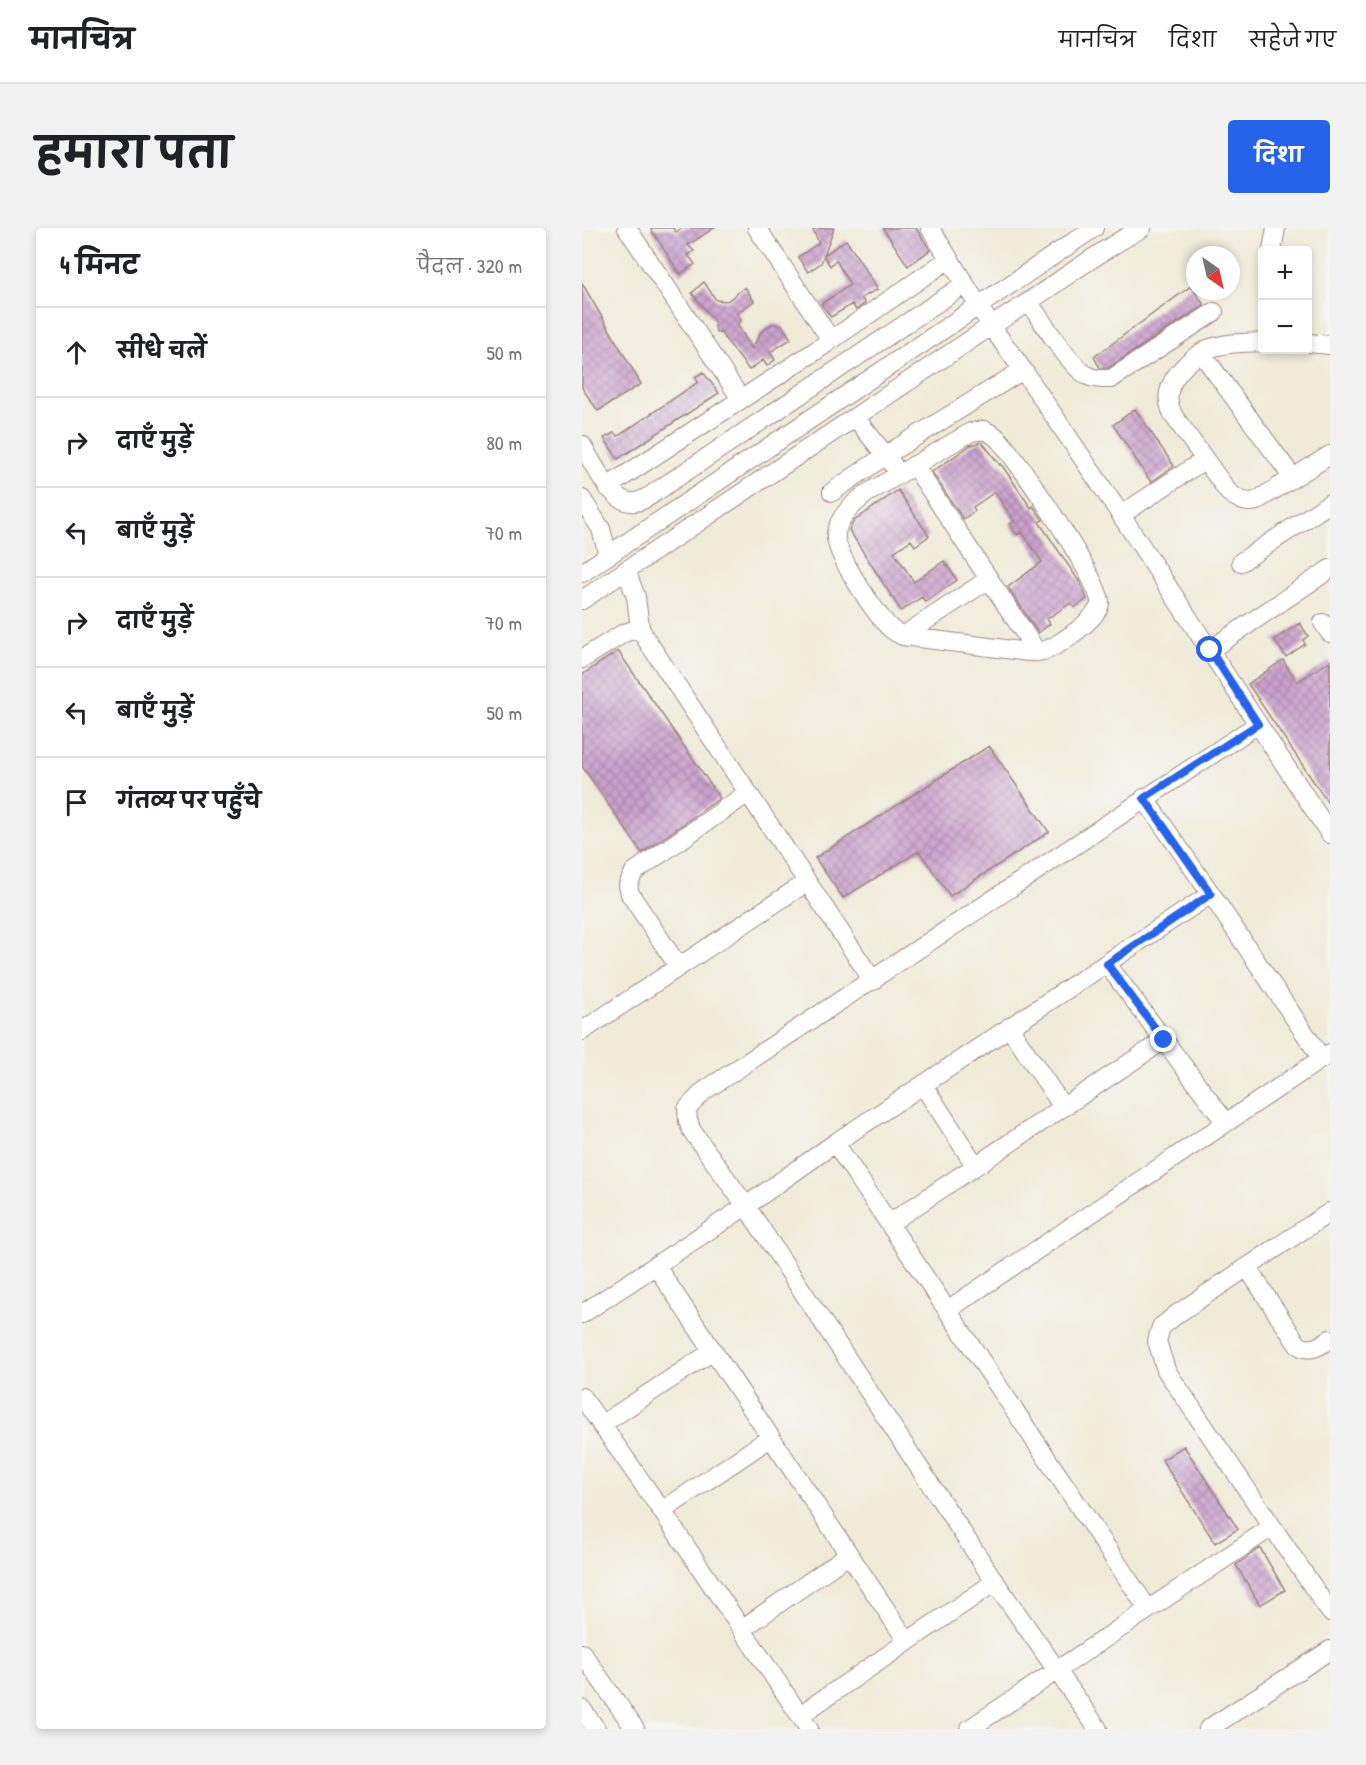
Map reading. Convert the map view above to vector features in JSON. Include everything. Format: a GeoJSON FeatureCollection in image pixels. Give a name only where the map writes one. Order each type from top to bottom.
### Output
{"type":"FeatureCollection","features":[{"type":"Feature","properties":{"kind":"street"},"geometry":{"type":"LineString","coordinates":[[627,228],[741,399]]}},
{"type":"Feature","properties":{"kind":"street"},"geometry":{"type":"LineString","coordinates":[[757,228],[831,340]]}},
{"type":"Feature","properties":{"kind":"street"},"geometry":{"type":"LineString","coordinates":[[930,228],[991,326],[1121,515],[1330,834]]}},
{"type":"Feature","properties":{"kind":"street"},"geometry":{"type":"LineString","coordinates":[[582,573],[1094,228]]}},
{"type":"Feature","properties":{"kind":"street"},"geometry":{"type":"LineString","coordinates":[[582,600],[991,326],[1029,303],[1111,236],[1142,228]]}},
{"type":"Feature","properties":{"kind":"street"},"geometry":{"type":"LineString","coordinates":[[1273,246],[1276,228]]}},
{"type":"Feature","properties":{"kind":"street"},"geometry":{"type":"LineString","coordinates":[[607,487],[814,352],[949,259]]}},
{"type":"Feature","properties":{"kind":"street"},"geometry":{"type":"LineString","coordinates":[[582,445],[607,487],[618,497],[627,502],[644,499],[965,284]]}},
{"type":"Feature","properties":{"kind":"street"},"geometry":{"type":"LineString","coordinates":[[1029,303],[1072,362],[1087,376],[1099,380],[1112,379],[1214,312]]}},
{"type":"Feature","properties":{"kind":"street"},"geometry":{"type":"LineString","coordinates":[[1258,342],[1231,344],[1207,350],[1183,367],[1169,391],[1169,403],[1173,415],[1229,493],[1248,503],[1256,501],[1328,460]]}},
{"type":"Feature","properties":{"kind":"street"},"geometry":{"type":"LineString","coordinates":[[1312,343],[1330,345]]}},
{"type":"Feature","properties":{"kind":"street"},"geometry":{"type":"LineString","coordinates":[[814,352],[843,398]]}},
{"type":"Feature","properties":{"kind":"street"},"geometry":{"type":"LineString","coordinates":[[1202,354],[1293,478]]}},
{"type":"Feature","properties":{"kind":"street"},"geometry":{"type":"LineString","coordinates":[[832,492],[1023,370]]}},
{"type":"Feature","properties":{"kind":"street"},"geometry":{"type":"LineString","coordinates":[[855,417],[886,456],[907,469],[989,579],[1037,652]]}},
{"type":"Feature","properties":{"kind":"street"},"geometry":{"type":"LineString","coordinates":[[984,430],[994,435],[1004,445],[1052,514],[1097,589],[1101,603],[1099,611],[1051,648],[1037,652],[903,636],[891,628],[873,607],[843,559],[837,546],[836,534],[842,519],[852,506],[866,494],[907,469],[971,432],[984,430]]}},
{"type":"Feature","properties":{"kind":"street"},"geometry":{"type":"LineString","coordinates":[[1121,515],[1204,459]]}},
{"type":"Feature","properties":{"kind":"street"},"geometry":{"type":"LineString","coordinates":[[582,499],[601,529],[608,555]]}},
{"type":"Feature","properties":{"kind":"street"},"geometry":{"type":"LineString","coordinates":[[1241,562],[1330,503]]}},
{"type":"Feature","properties":{"kind":"street"},"geometry":{"type":"LineString","coordinates":[[1210,650],[1330,569]]}},
{"type":"Feature","properties":{"kind":"street"},"geometry":{"type":"LineString","coordinates":[[626,570],[636,597],[640,628],[873,981]]}},
{"type":"Feature","properties":{"kind":"street"},"geometry":{"type":"LineString","coordinates":[[903,636],[989,579]]}},
{"type":"Feature","properties":{"kind":"street"},"geometry":{"type":"LineString","coordinates":[[582,659],[616,637],[640,628]]}},
{"type":"Feature","properties":{"kind":"street"},"geometry":{"type":"LineString","coordinates":[[1098,1729],[995,1582],[746,1206],[692,1131],[687,1109],[704,1091],[1258,724]]}},
{"type":"Feature","properties":{"kind":"street"},"geometry":{"type":"LineString","coordinates":[[678,966],[630,894],[628,885],[630,878],[634,872],[658,854],[748,793]]}},
{"type":"Feature","properties":{"kind":"street"},"geometry":{"type":"LineString","coordinates":[[949,1309],[1326,1056],[1144,798]]}},
{"type":"Feature","properties":{"kind":"street"},"geometry":{"type":"LineString","coordinates":[[582,1031],[807,882]]}},
{"type":"Feature","properties":{"kind":"street"},"geometry":{"type":"LineString","coordinates":[[582,1314],[1211,894]]}},
{"type":"Feature","properties":{"kind":"street"},"geometry":{"type":"LineString","coordinates":[[1107,964],[1226,1123]]}},
{"type":"Feature","properties":{"kind":"street"},"geometry":{"type":"LineString","coordinates":[[1009,1027],[1063,1107]]}},
{"type":"Feature","properties":{"kind":"street"},"geometry":{"type":"LineString","coordinates":[[890,1223],[1164,1040]]}},
{"type":"Feature","properties":{"kind":"street"},"geometry":{"type":"LineString","coordinates":[[923,1085],[975,1165]]}},
{"type":"Feature","properties":{"kind":"street"},"geometry":{"type":"LineString","coordinates":[[836,1143],[1148,1609]]}},
{"type":"Feature","properties":{"kind":"street"},"geometry":{"type":"LineString","coordinates":[[1330,1212],[1177,1314],[1161,1327],[1157,1341],[1166,1370],[1330,1612]]}},
{"type":"Feature","properties":{"kind":"street"},"geometry":{"type":"LineString","coordinates":[[656,1266],[907,1641]]}},
{"type":"Feature","properties":{"kind":"street"},"geometry":{"type":"LineString","coordinates":[[1247,1267],[1298,1345],[1304,1349],[1310,1349],[1330,1339]]}},
{"type":"Feature","properties":{"kind":"street"},"geometry":{"type":"LineString","coordinates":[[601,1425],[713,1351]]}},
{"type":"Feature","properties":{"kind":"street"},"geometry":{"type":"LineString","coordinates":[[582,1396],[805,1722],[907,1641],[995,1582]]}},
{"type":"Feature","properties":{"kind":"street"},"geometry":{"type":"LineString","coordinates":[[662,1511],[770,1438]]}},
{"type":"Feature","properties":{"kind":"street"},"geometry":{"type":"LineString","coordinates":[[969,1729],[1272,1527]]}},
{"type":"Feature","properties":{"kind":"street"},"geometry":{"type":"LineString","coordinates":[[742,1629],[848,1555]]}},
{"type":"Feature","properties":{"kind":"street"},"geometry":{"type":"LineString","coordinates":[[1208,1729],[1330,1650]]}},
{"type":"Feature","properties":{"kind":"street"},"geometry":{"type":"LineString","coordinates":[[582,1653],[635,1729]]}},
{"type":"Feature","properties":{"kind":"street"},"geometry":{"type":"LineString","coordinates":[[582,1709],[596,1729]]}},
{"type":"Feature","properties":{"kind":"building"},"geometry":{"type":"Polygon","coordinates":[[[650,228],[673,228],[676,232],[682,228],[714,228],[688,245],[694,251],[688,255],[695,264],[680,274],[650,228]]]}},
{"type":"Feature","properties":{"kind":"building"},"geometry":{"type":"Polygon","coordinates":[[[812,228],[834,228],[824,255],[846,240],[878,289],[861,298],[865,303],[856,310],[852,304],[831,317],[821,304],[850,285],[836,260],[830,266],[824,256],[821,263],[808,272],[798,257],[819,243],[812,228]]]}},
{"type":"Feature","properties":{"kind":"building"},"geometry":{"type":"Polygon","coordinates":[[[883,228],[916,228],[930,250],[908,266],[883,228]]]}},
{"type":"Feature","properties":{"kind":"building"},"geometry":{"type":"Polygon","coordinates":[[[704,282],[716,300],[727,301],[745,287],[754,301],[737,313],[741,320],[737,324],[752,349],[761,332],[772,324],[782,325],[791,339],[770,352],[775,360],[767,366],[763,360],[749,370],[720,332],[716,332],[714,321],[692,293],[704,282]]]}},
{"type":"Feature","properties":{"kind":"building"},"geometry":{"type":"Polygon","coordinates":[[[582,283],[641,384],[598,411],[582,388],[582,283]]]}},
{"type":"Feature","properties":{"kind":"building"},"geometry":{"type":"Polygon","coordinates":[[[1186,290],[1186,300],[1201,300],[1204,305],[1108,368],[1100,368],[1094,357],[1186,290]]]}},
{"type":"Feature","properties":{"kind":"building"},"geometry":{"type":"Polygon","coordinates":[[[703,372],[719,393],[618,459],[604,438],[614,433],[618,436],[698,382],[695,377],[703,372]]]}},
{"type":"Feature","properties":{"kind":"building"},"geometry":{"type":"Polygon","coordinates":[[[1135,409],[1174,466],[1151,482],[1113,425],[1135,409]]]}},
{"type":"Feature","properties":{"kind":"building"},"geometry":{"type":"Polygon","coordinates":[[[982,442],[1001,464],[1031,508],[1033,506],[1043,520],[1039,522],[1081,584],[1087,599],[1074,608],[1071,603],[1047,619],[1050,624],[1038,633],[1008,587],[1042,562],[1022,532],[1017,535],[1010,524],[1014,521],[995,492],[973,507],[975,511],[963,519],[932,472],[971,445],[982,442]]]}},
{"type":"Feature","properties":{"kind":"building"},"geometry":{"type":"Polygon","coordinates":[[[898,490],[929,536],[915,546],[911,540],[894,552],[914,582],[944,561],[957,580],[925,602],[922,597],[901,611],[849,530],[854,521],[898,490]]]}},
{"type":"Feature","properties":{"kind":"building"},"geometry":{"type":"Polygon","coordinates":[[[1300,623],[1308,636],[1303,640],[1305,644],[1286,657],[1274,640],[1300,623]]]}},
{"type":"Feature","properties":{"kind":"building"},"geometry":{"type":"Polygon","coordinates":[[[618,651],[720,798],[642,853],[582,766],[582,675],[618,651]]]}},
{"type":"Feature","properties":{"kind":"building"},"geometry":{"type":"Polygon","coordinates":[[[1283,660],[1297,682],[1330,661],[1330,806],[1248,684],[1283,660]]]}},
{"type":"Feature","properties":{"kind":"building"},"geometry":{"type":"Polygon","coordinates":[[[989,746],[1049,832],[950,896],[919,851],[843,898],[815,858],[989,746]]]}},
{"type":"Feature","properties":{"kind":"building"},"geometry":{"type":"Polygon","coordinates":[[[1184,1446],[1238,1529],[1215,1543],[1162,1460],[1184,1446]]]}},
{"type":"Feature","properties":{"kind":"building"},"geometry":{"type":"Polygon","coordinates":[[[1260,1548],[1285,1590],[1260,1605],[1236,1565],[1260,1548]]]}},
{"type":"Feature","properties":{"kind":"route"},"geometry":{"type":"LineString","coordinates":[[1164,1040],[1107,964],[1211,894],[1144,798],[1258,724],[1210,650]]}}]}
